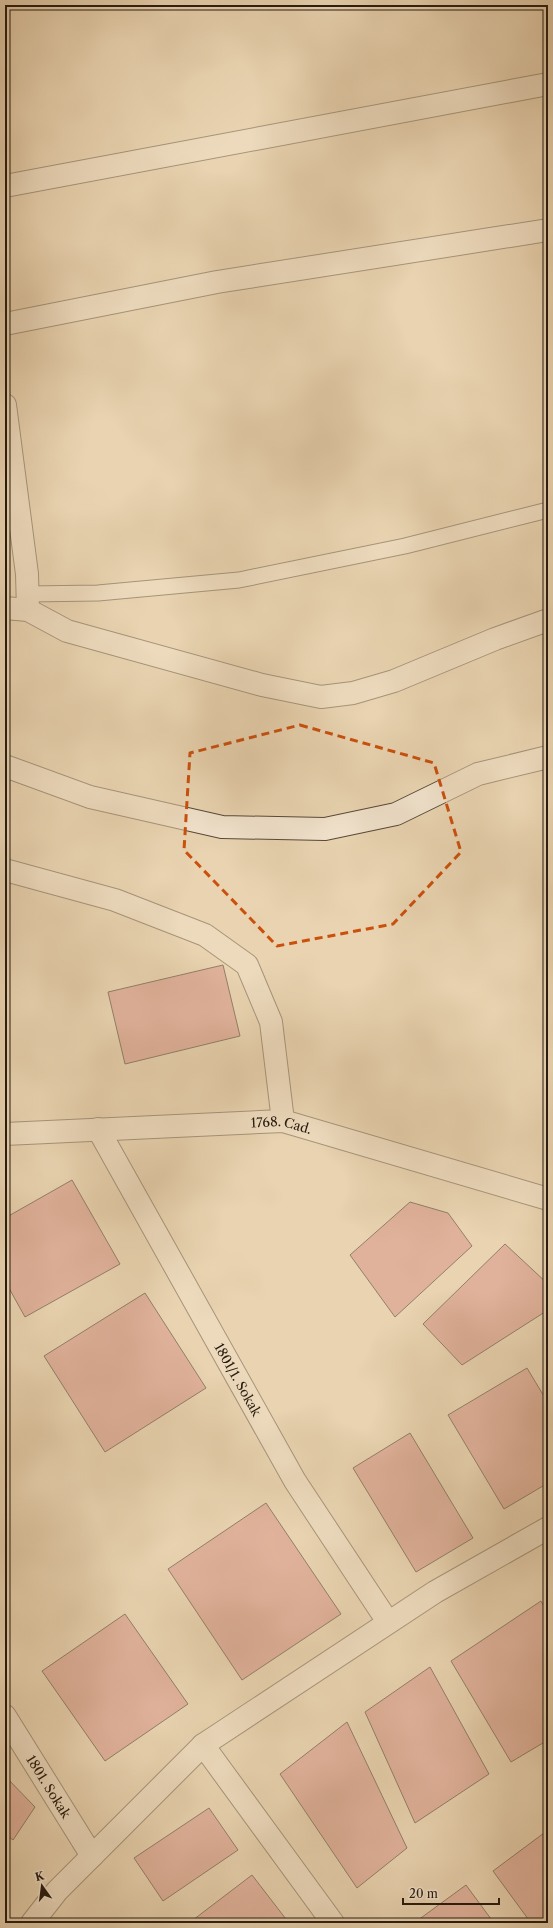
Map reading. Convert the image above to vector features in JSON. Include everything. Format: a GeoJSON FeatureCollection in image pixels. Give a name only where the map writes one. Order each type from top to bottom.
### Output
{"type":"FeatureCollection","features":[{"type":"Feature","properties":{"kind":"street"},"geometry":{"type":"LineString","coordinates":[[5,186],[548,84]]}},
{"type":"Feature","properties":{"kind":"street"},"geometry":{"type":"LineString","coordinates":[[5,324],[217,282],[548,230]]}},
{"type":"Feature","properties":{"kind":"street"},"geometry":{"type":"LineString","coordinates":[[5,405],[27,574],[28,602]]}},
{"type":"Feature","properties":{"kind":"street"},"geometry":{"type":"LineString","coordinates":[[5,608],[28,602]]}},
{"type":"Feature","properties":{"kind":"street"},"geometry":{"type":"LineString","coordinates":[[28,602],[67,631],[262,685],[321,697],[353,693],[394,681],[495,639],[548,620]]}},
{"type":"Feature","properties":{"kind":"street"},"geometry":{"type":"LineString","coordinates":[[5,766],[90,797],[222,827],[325,829],[396,814],[478,774],[548,757]]}},
{"type":"Feature","properties":{"kind":"street"},"geometry":{"type":"LineString","coordinates":[[5,870],[115,900],[205,935],[247,966],[271,1022],[283,1121]]}},
{"type":"Feature","properties":{"kind":"street","name":"1768. Cad."},"geometry":{"type":"LineString","coordinates":[[5,1134],[283,1121],[548,1199]]}},
{"type":"Feature","properties":{"kind":"street","name":"1801/1. Sokak"},"geometry":{"type":"LineString","coordinates":[[98,1130],[295,1481],[388,1622]]}},
{"type":"Feature","properties":{"kind":"street"},"geometry":{"type":"LineString","coordinates":[[32,1923],[57,1891],[203,1745],[435,1592],[548,1528]]}},
{"type":"Feature","properties":{"kind":"street","name":"1801. Sokak"},"geometry":{"type":"LineString","coordinates":[[5,1716],[92,1856]]}},
{"type":"Feature","properties":{"kind":"street"},"geometry":{"type":"LineString","coordinates":[[203,1745],[333,1923]]}},
{"type":"Feature","properties":{"kind":"lane"},"geometry":{"type":"LineString","coordinates":[[28,602],[106,592],[239,580],[405,546],[548,510]]}},
{"type":"Feature","properties":{"kind":"highlighted area"},"geometry":{"type":"Polygon","coordinates":[[[300,725],[434,763],[461,852],[393,924],[277,946],[184,850],[190,753],[300,725]]]}},
{"type":"Feature","properties":{"kind":"building"},"geometry":{"type":"Polygon","coordinates":[[[223,965],[240,1036],[125,1064],[108,992],[223,965]]]}},
{"type":"Feature","properties":{"kind":"building"},"geometry":{"type":"Polygon","coordinates":[[[72,1180],[120,1264],[25,1317],[5,1281],[5,1218],[72,1180]]]}},
{"type":"Feature","properties":{"kind":"building"},"geometry":{"type":"Polygon","coordinates":[[[410,1202],[448,1213],[472,1246],[395,1317],[350,1255],[410,1202]]]}},
{"type":"Feature","properties":{"kind":"building"},"geometry":{"type":"Polygon","coordinates":[[[505,1244],[548,1284],[548,1310],[462,1365],[423,1324],[505,1244]]]}},
{"type":"Feature","properties":{"kind":"building"},"geometry":{"type":"Polygon","coordinates":[[[145,1293],[206,1388],[105,1452],[44,1356],[145,1293]]]}},
{"type":"Feature","properties":{"kind":"building"},"geometry":{"type":"Polygon","coordinates":[[[527,1368],[548,1403],[548,1483],[504,1509],[448,1415],[527,1368]]]}},
{"type":"Feature","properties":{"kind":"building"},"geometry":{"type":"Polygon","coordinates":[[[410,1433],[473,1538],[416,1572],[353,1468],[410,1433]]]}},
{"type":"Feature","properties":{"kind":"building"},"geometry":{"type":"Polygon","coordinates":[[[266,1503],[341,1614],[242,1680],[168,1569],[266,1503]]]}},
{"type":"Feature","properties":{"kind":"building"},"geometry":{"type":"Polygon","coordinates":[[[541,1601],[548,1614],[548,1740],[511,1762],[451,1661],[541,1601]]]}},
{"type":"Feature","properties":{"kind":"building"},"geometry":{"type":"Polygon","coordinates":[[[125,1614],[188,1704],[105,1761],[42,1671],[125,1614]]]}},
{"type":"Feature","properties":{"kind":"building"},"geometry":{"type":"Polygon","coordinates":[[[430,1667],[489,1774],[415,1823],[365,1712],[430,1667]]]}},
{"type":"Feature","properties":{"kind":"building"},"geometry":{"type":"Polygon","coordinates":[[[347,1722],[407,1848],[357,1888],[280,1774],[347,1722]]]}},
{"type":"Feature","properties":{"kind":"building"},"geometry":{"type":"Polygon","coordinates":[[[5,1776],[35,1807],[13,1840],[5,1834],[5,1776]]]}},
{"type":"Feature","properties":{"kind":"building"},"geometry":{"type":"Polygon","coordinates":[[[209,1808],[238,1850],[163,1901],[134,1858],[209,1808]]]}},
{"type":"Feature","properties":{"kind":"building"},"geometry":{"type":"Polygon","coordinates":[[[548,1830],[548,1923],[531,1923],[493,1871],[548,1830]]]}},
{"type":"Feature","properties":{"kind":"building"},"geometry":{"type":"Polygon","coordinates":[[[252,1875],[289,1923],[189,1923],[252,1875]]]}},
{"type":"Feature","properties":{"kind":"building"},"geometry":{"type":"Polygon","coordinates":[[[466,1885],[494,1923],[414,1923],[466,1885]]]}}]}
